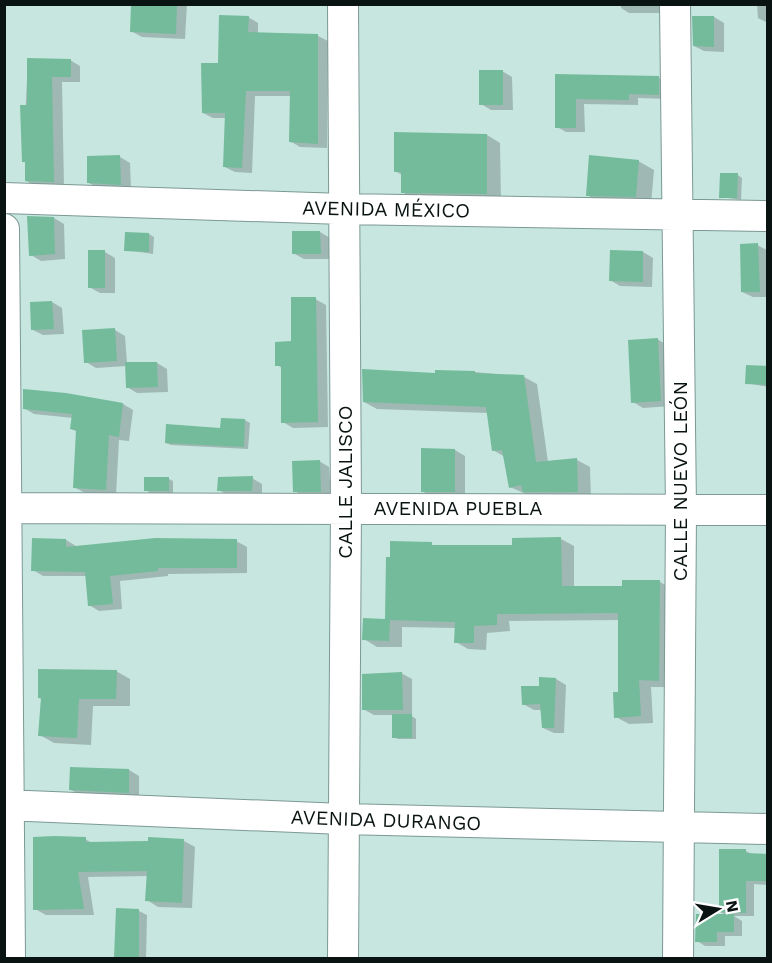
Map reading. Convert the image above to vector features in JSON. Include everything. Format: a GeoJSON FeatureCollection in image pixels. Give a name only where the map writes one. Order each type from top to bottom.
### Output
{"type":"FeatureCollection","features":[{"type":"Feature","properties":{"kind":"street","name":"CALLE JALISCO"},"geometry":{"type":"LineString","coordinates":[[343,4],[346,508],[343,958]]}},
{"type":"Feature","properties":{"kind":"street","name":"CALLE NUEVO LEÓN"},"geometry":{"type":"LineString","coordinates":[[675,4],[681,510],[678,958]]}},
{"type":"Feature","properties":{"kind":"street","name":"AVENIDA MÉXICO"},"geometry":{"type":"LineString","coordinates":[[4,198],[343,209],[768,216]]}},
{"type":"Feature","properties":{"kind":"street"},"geometry":{"type":"LineString","coordinates":[[4,229],[6,805],[10,958]]}},
{"type":"Feature","properties":{"kind":"street","name":"AVENIDA PUEBLA"},"geometry":{"type":"LineString","coordinates":[[6,508],[768,510]]}},
{"type":"Feature","properties":{"kind":"street","name":"AVENIDA DURANGO"},"geometry":{"type":"LineString","coordinates":[[6,805],[343,819],[768,829]]}},
{"type":"Feature","properties":{"kind":"building"},"geometry":{"type":"Polygon","coordinates":[[[131,4],[177,4],[176,34],[130,32],[131,4]]]}},
{"type":"Feature","properties":{"kind":"building"},"geometry":{"type":"Polygon","coordinates":[[[219,15],[249,16],[248,32],[318,34],[318,144],[289,142],[290,91],[246,91],[242,168],[223,167],[225,113],[202,113],[201,63],[218,63],[219,15]]]}},
{"type":"Feature","properties":{"kind":"building"},"geometry":{"type":"Polygon","coordinates":[[[692,16],[714,16],[714,47],[693,46],[692,16]]]}},
{"type":"Feature","properties":{"kind":"building"},"geometry":{"type":"Polygon","coordinates":[[[27,58],[71,59],[71,77],[52,77],[54,182],[25,181],[20,105],[27,105],[27,58]]]}},
{"type":"Feature","properties":{"kind":"building"},"geometry":{"type":"Polygon","coordinates":[[[479,70],[503,70],[503,105],[479,105],[479,70]]]}},
{"type":"Feature","properties":{"kind":"building"},"geometry":{"type":"Polygon","coordinates":[[[555,74],[659,76],[659,95],[629,94],[629,100],[576,99],[576,128],[555,128],[555,74]]]}},
{"type":"Feature","properties":{"kind":"building"},"geometry":{"type":"Polygon","coordinates":[[[394,132],[487,134],[487,194],[401,193],[401,172],[394,172],[394,132]]]}},
{"type":"Feature","properties":{"kind":"building"},"geometry":{"type":"Polygon","coordinates":[[[120,155],[121,185],[87,183],[87,156],[120,155]]]}},
{"type":"Feature","properties":{"kind":"building"},"geometry":{"type":"Polygon","coordinates":[[[589,155],[639,160],[636,197],[586,196],[589,155]]]}},
{"type":"Feature","properties":{"kind":"building"},"geometry":{"type":"Polygon","coordinates":[[[720,173],[738,173],[737,198],[719,198],[720,173]]]}},
{"type":"Feature","properties":{"kind":"building"},"geometry":{"type":"Polygon","coordinates":[[[27,216],[54,217],[55,254],[29,256],[27,216]]]}},
{"type":"Feature","properties":{"kind":"building"},"geometry":{"type":"Polygon","coordinates":[[[292,231],[320,231],[321,254],[292,254],[292,231]]]}},
{"type":"Feature","properties":{"kind":"building"},"geometry":{"type":"Polygon","coordinates":[[[125,232],[149,233],[149,252],[124,251],[125,232]]]}},
{"type":"Feature","properties":{"kind":"building"},"geometry":{"type":"Polygon","coordinates":[[[758,243],[760,292],[741,292],[740,244],[758,243]]]}},
{"type":"Feature","properties":{"kind":"building"},"geometry":{"type":"Polygon","coordinates":[[[88,250],[105,250],[105,288],[88,288],[88,250]]]}},
{"type":"Feature","properties":{"kind":"building"},"geometry":{"type":"Polygon","coordinates":[[[610,250],[643,251],[643,282],[609,281],[610,250]]]}},
{"type":"Feature","properties":{"kind":"building"},"geometry":{"type":"Polygon","coordinates":[[[291,297],[316,297],[318,422],[281,423],[281,366],[275,366],[275,342],[291,341],[291,297]]]}},
{"type":"Feature","properties":{"kind":"building"},"geometry":{"type":"Polygon","coordinates":[[[52,301],[54,329],[31,330],[30,302],[52,301]]]}},
{"type":"Feature","properties":{"kind":"building"},"geometry":{"type":"Polygon","coordinates":[[[115,328],[117,361],[84,363],[82,330],[115,328]]]}},
{"type":"Feature","properties":{"kind":"building"},"geometry":{"type":"Polygon","coordinates":[[[658,338],[661,401],[631,403],[628,340],[658,338]]]}},
{"type":"Feature","properties":{"kind":"building"},"geometry":{"type":"Polygon","coordinates":[[[125,362],[157,362],[158,387],[126,388],[125,362]]]}},
{"type":"Feature","properties":{"kind":"building"},"geometry":{"type":"Polygon","coordinates":[[[746,365],[768,366],[768,385],[745,384],[746,365]]]}},
{"type":"Feature","properties":{"kind":"building"},"geometry":{"type":"Polygon","coordinates":[[[362,369],[435,373],[435,370],[475,371],[475,373],[524,375],[536,462],[577,458],[578,492],[523,492],[521,485],[509,488],[502,450],[492,451],[486,407],[363,402],[362,369]]]}},
{"type":"Feature","properties":{"kind":"building"},"geometry":{"type":"Polygon","coordinates":[[[23,389],[66,393],[123,403],[119,437],[109,435],[106,490],[73,488],[76,430],[70,429],[72,414],[23,409],[23,389]]]}},
{"type":"Feature","properties":{"kind":"building"},"geometry":{"type":"Polygon","coordinates":[[[221,418],[245,419],[244,447],[165,443],[166,424],[220,428],[221,418]]]}},
{"type":"Feature","properties":{"kind":"building"},"geometry":{"type":"Polygon","coordinates":[[[421,448],[455,449],[455,492],[421,492],[421,448]]]}},
{"type":"Feature","properties":{"kind":"building"},"geometry":{"type":"Polygon","coordinates":[[[320,460],[321,492],[293,492],[292,461],[320,460]]]}},
{"type":"Feature","properties":{"kind":"building"},"geometry":{"type":"Polygon","coordinates":[[[253,476],[252,491],[217,491],[218,477],[253,476]]]}},
{"type":"Feature","properties":{"kind":"building"},"geometry":{"type":"Polygon","coordinates":[[[144,477],[169,477],[169,491],[144,491],[144,477]]]}},
{"type":"Feature","properties":{"kind":"building"},"geometry":{"type":"Polygon","coordinates":[[[561,537],[562,586],[622,586],[622,580],[660,580],[659,681],[639,680],[641,716],[614,718],[613,692],[618,692],[618,613],[497,614],[497,625],[474,626],[474,643],[454,643],[455,622],[390,620],[389,641],[362,640],[363,618],[385,619],[386,557],[390,557],[390,541],[432,542],[432,545],[512,545],[512,538],[561,537]]]}},
{"type":"Feature","properties":{"kind":"building"},"geometry":{"type":"Polygon","coordinates":[[[32,538],[66,539],[66,547],[155,538],[237,539],[237,568],[158,568],[158,571],[110,576],[113,604],[88,606],[85,572],[31,571],[32,538]]]}},
{"type":"Feature","properties":{"kind":"building"},"geometry":{"type":"Polygon","coordinates":[[[38,669],[117,670],[116,699],[79,699],[77,738],[38,736],[41,698],[38,698],[38,669]]]}},
{"type":"Feature","properties":{"kind":"building"},"geometry":{"type":"Polygon","coordinates":[[[402,672],[403,710],[362,710],[362,674],[402,672]]]}},
{"type":"Feature","properties":{"kind":"building"},"geometry":{"type":"Polygon","coordinates":[[[539,677],[556,678],[554,728],[542,728],[540,704],[522,705],[521,686],[539,686],[539,677]]]}},
{"type":"Feature","properties":{"kind":"building"},"geometry":{"type":"Polygon","coordinates":[[[392,714],[412,714],[412,738],[392,738],[392,714]]]}},
{"type":"Feature","properties":{"kind":"building"},"geometry":{"type":"Polygon","coordinates":[[[70,767],[129,769],[129,793],[69,790],[70,767]]]}},
{"type":"Feature","properties":{"kind":"building"},"geometry":{"type":"Polygon","coordinates":[[[33,837],[86,837],[86,842],[148,841],[148,837],[184,839],[182,903],[145,901],[147,871],[78,872],[84,909],[33,910],[33,837]]]}},
{"type":"Feature","properties":{"kind":"building"},"geometry":{"type":"Polygon","coordinates":[[[719,849],[746,849],[746,853],[768,854],[768,881],[746,881],[746,913],[719,912],[719,849]]]}},
{"type":"Feature","properties":{"kind":"building"},"geometry":{"type":"Polygon","coordinates":[[[116,908],[139,909],[139,958],[114,958],[116,908]]]}},
{"type":"Feature","properties":{"kind":"building"},"geometry":{"type":"Polygon","coordinates":[[[696,914],[734,914],[734,932],[717,932],[717,942],[695,942],[696,914]]]}}]}
